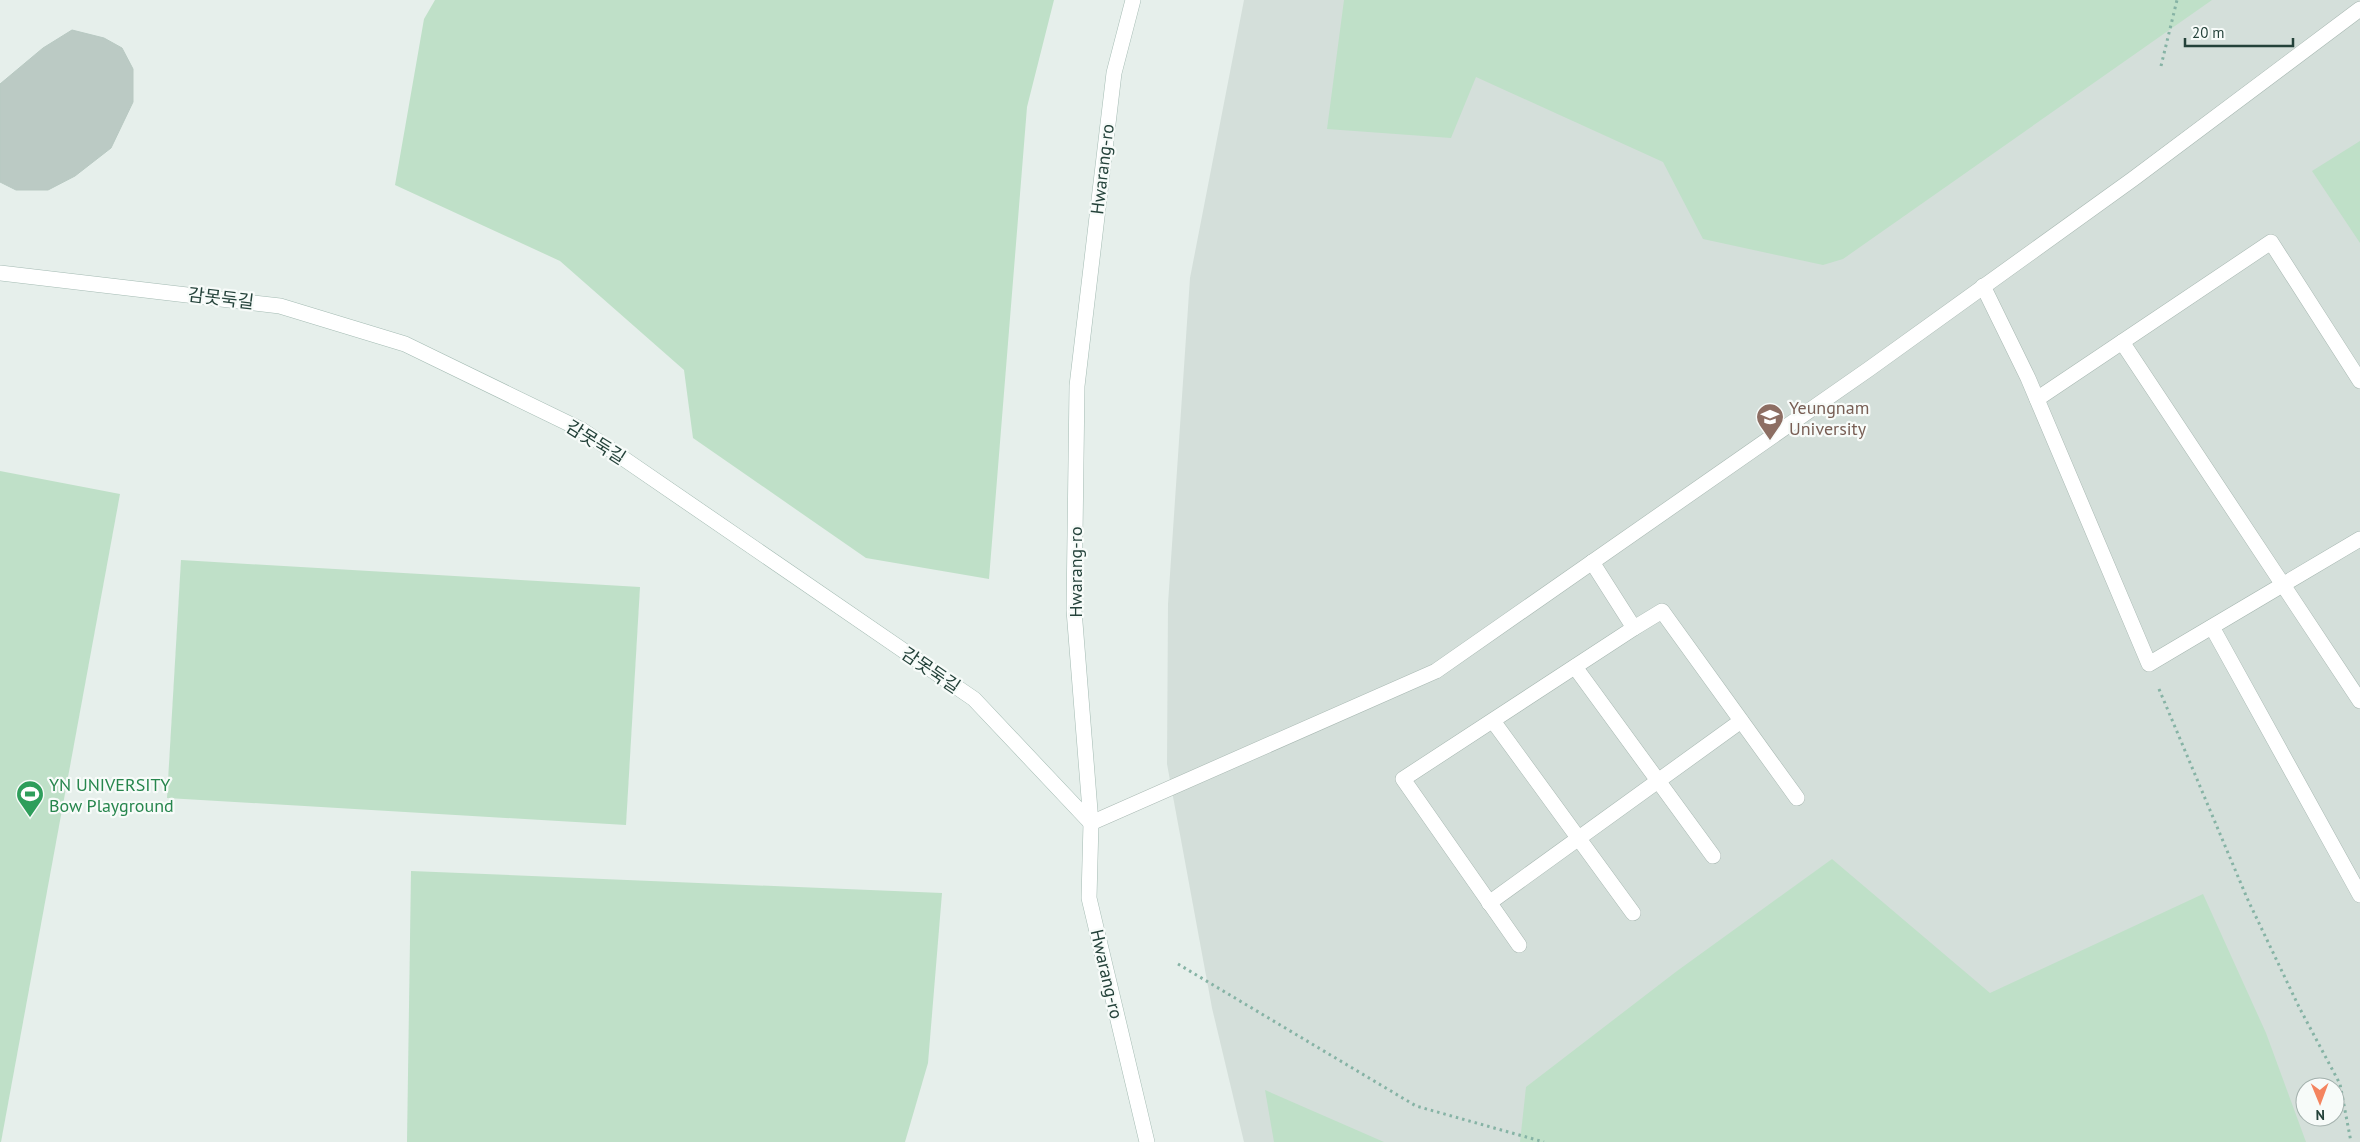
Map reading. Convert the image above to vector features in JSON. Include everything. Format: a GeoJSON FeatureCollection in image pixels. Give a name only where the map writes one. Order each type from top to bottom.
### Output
{"type":"FeatureCollection","features":[{"type":"Feature","properties":{"kind":"street","name":"Hwarang-ro"},"geometry":{"type":"LineString","coordinates":[[1133,0],[1114,73],[1076,386],[1074,610],[1091,823],[1089,898],[1146,1142]]}},
{"type":"Feature","properties":{"kind":"street"},"geometry":{"type":"LineString","coordinates":[[1091,823],[1436,671],[1869,369],[2156,162],[2360,8]]}},
{"type":"Feature","properties":{"kind":"street"},"geometry":{"type":"LineString","coordinates":[[2036,399],[2271,242],[2360,381]]}},
{"type":"Feature","properties":{"kind":"street","name":"감못둑길"},"geometry":{"type":"LineString","coordinates":[[0,273],[280,306],[405,344],[582,430],[974,699],[1091,823]]}},
{"type":"Feature","properties":{"kind":"street"},"geometry":{"type":"LineString","coordinates":[[1983,286],[2036,399],[2149,664],[2360,538]]}},
{"type":"Feature","properties":{"kind":"street"},"geometry":{"type":"LineString","coordinates":[[2122,342],[2360,701]]}},
{"type":"Feature","properties":{"kind":"street"},"geometry":{"type":"LineString","coordinates":[[1592,562],[1634,628]]}},
{"type":"Feature","properties":{"kind":"street"},"geometry":{"type":"LineString","coordinates":[[1518,945],[1404,779],[1662,611],[1797,798]]}},
{"type":"Feature","properties":{"kind":"street"},"geometry":{"type":"LineString","coordinates":[[2212,627],[2360,896]]}},
{"type":"Feature","properties":{"kind":"street"},"geometry":{"type":"LineString","coordinates":[[1575,667],[1713,856]]}},
{"type":"Feature","properties":{"kind":"street"},"geometry":{"type":"LineString","coordinates":[[1493,721],[1633,913]]}},
{"type":"Feature","properties":{"kind":"street"},"geometry":{"type":"LineString","coordinates":[[1489,902],[1580,839],[1741,721]]}},
{"type":"Feature","properties":{"kind":"path"},"geometry":{"type":"LineString","coordinates":[[2161,66],[2177,0]]}},
{"type":"Feature","properties":{"kind":"path"},"geometry":{"type":"LineString","coordinates":[[2149,664],[2247,898],[2298,1007],[2340,1084],[2351,1142]]}},
{"type":"Feature","properties":{"kind":"path"},"geometry":{"type":"LineString","coordinates":[[1178,964],[1416,1106],[1544,1142]]}},
{"type":"Feature","properties":{"kind":"shaded area","name":"Yeungnam University"},"geometry":{"type":"Polygon","coordinates":[[[1244,0],[2360,0],[2360,1142],[1244,1142],[1212,1008],[1167,764],[1168,604],[1190,278],[1244,0]]]}},
{"type":"Feature","properties":{"kind":"green space"},"geometry":{"type":"Polygon","coordinates":[[[435,0],[1054,0],[1027,107],[989,579],[866,558],[693,438],[684,370],[560,261],[395,185],[424,19],[435,0]]]}},
{"type":"Feature","properties":{"kind":"green space"},"geometry":{"type":"Polygon","coordinates":[[[1344,0],[2212,0],[1843,259],[1823,265],[1703,239],[1663,162],[1476,77],[1451,138],[1327,129],[1344,0]]]}},
{"type":"Feature","properties":{"kind":"green space"},"geometry":{"type":"Polygon","coordinates":[[[2360,141],[2360,243],[2312,171],[2360,141]]]}},
{"type":"Feature","properties":{"kind":"green space","name":"YN UNIVERSITY Bow Playground"},"geometry":{"type":"Polygon","coordinates":[[[0,471],[120,494],[1,1142],[0,1142],[0,471]]]}},
{"type":"Feature","properties":{"kind":"green space"},"geometry":{"type":"Polygon","coordinates":[[[181,560],[640,587],[626,825],[167,798],[181,560]]]}},
{"type":"Feature","properties":{"kind":"green space"},"geometry":{"type":"Polygon","coordinates":[[[1832,859],[1990,993],[2203,894],[2266,1033],[2295,1112],[2295,1127],[2300,1127],[2306,1142],[1520,1142],[1526,1087],[1677,971],[1832,859]]]}},
{"type":"Feature","properties":{"kind":"green space"},"geometry":{"type":"Polygon","coordinates":[[[411,871],[942,893],[928,1063],[905,1142],[407,1142],[411,871]]]}},
{"type":"Feature","properties":{"kind":"green space"},"geometry":{"type":"Polygon","coordinates":[[[1265,1090],[1384,1142],[1274,1142],[1265,1090]]]}},
{"type":"Feature","properties":{"kind":"building"},"geometry":{"type":"Polygon","coordinates":[[[72,30],[104,38],[122,48],[133,69],[133,102],[111,148],[75,176],[48,190],[16,190],[0,182],[0,84],[43,48],[72,30]]]}},
{"type":"Feature","properties":{"kind":"place","name":"Yeungnam University"},"geometry":{"type":"Point","coordinates":[1770,441]}},
{"type":"Feature","properties":{"kind":"place","name":"YN UNIVERSITY Bow Playground"},"geometry":{"type":"Point","coordinates":[30,818]}}]}
